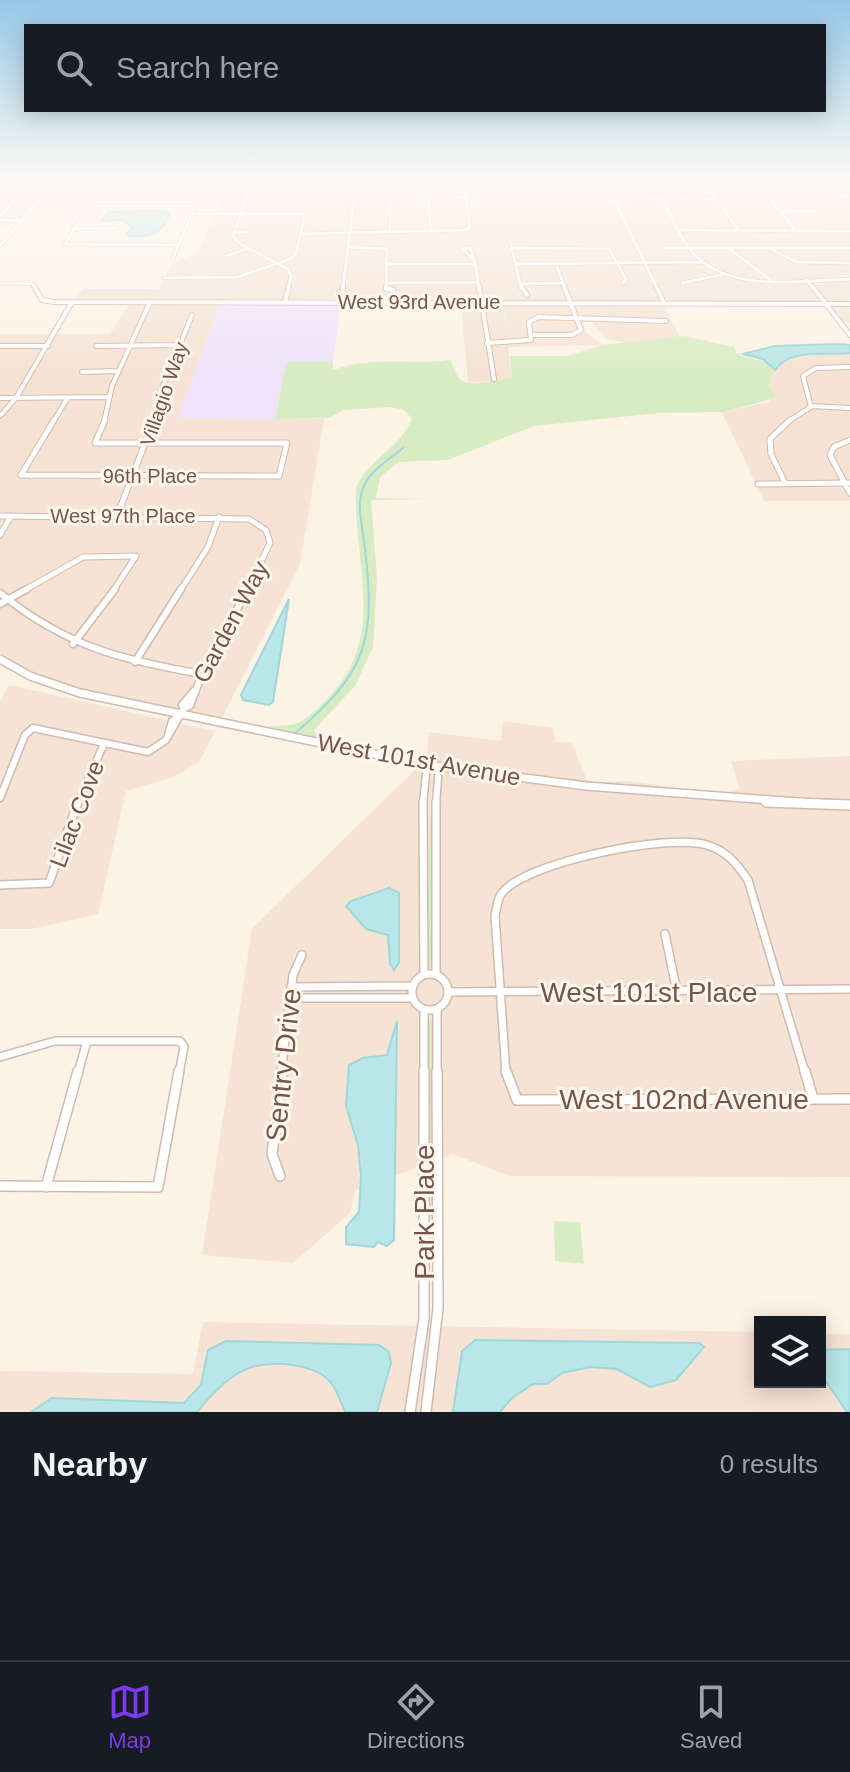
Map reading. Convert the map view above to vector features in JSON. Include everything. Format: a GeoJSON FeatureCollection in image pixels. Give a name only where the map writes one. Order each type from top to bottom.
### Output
{"type":"FeatureCollection","features":[{"type":"Feature","properties":{"kind":"street"},"geometry":{"type":"LineString","coordinates":[[173,258],[178,247]]}},
{"type":"Feature","properties":{"kind":"street"},"geometry":{"type":"LineString","coordinates":[[164,278],[235,278],[280,263],[296,254],[297,247]]}},
{"type":"Feature","properties":{"kind":"street"},"geometry":{"type":"LineString","coordinates":[[341,302],[347,247],[383,248],[388,251],[386,285],[478,282]]}},
{"type":"Feature","properties":{"kind":"street"},"geometry":{"type":"LineString","coordinates":[[637,247],[664,303]]}},
{"type":"Feature","properties":{"kind":"street"},"geometry":{"type":"LineString","coordinates":[[226,256],[249,248],[280,263],[291,276],[285,302]]}},
{"type":"Feature","properties":{"kind":"street"},"geometry":{"type":"LineString","coordinates":[[527,295],[520,284],[513,248],[609,249],[626,280],[623,283]]}},
{"type":"Feature","properties":{"kind":"street"},"geometry":{"type":"LineString","coordinates":[[663,248],[850,248]]}},
{"type":"Feature","properties":{"kind":"street"},"geometry":{"type":"LineString","coordinates":[[690,248],[703,262],[742,279],[850,279]]}},
{"type":"Feature","properties":{"kind":"street"},"geometry":{"type":"LineString","coordinates":[[728,248],[771,280]]}},
{"type":"Feature","properties":{"kind":"street"},"geometry":{"type":"LineString","coordinates":[[769,248],[792,261],[850,263]]}},
{"type":"Feature","properties":{"kind":"street"},"geometry":{"type":"LineString","coordinates":[[516,264],[703,262]]}},
{"type":"Feature","properties":{"kind":"street"},"geometry":{"type":"LineString","coordinates":[[387,264],[475,263],[494,379]]}},
{"type":"Feature","properties":{"kind":"street"},"geometry":{"type":"LineString","coordinates":[[531,335],[578,333],[581,330],[556,264]]}},
{"type":"Feature","properties":{"kind":"street"},"geometry":{"type":"LineString","coordinates":[[682,283],[725,274]]}},
{"type":"Feature","properties":{"kind":"street"},"geometry":{"type":"LineString","coordinates":[[807,280],[850,335]]}},
{"type":"Feature","properties":{"kind":"street","name":"West 93rd Avenue"},"geometry":{"type":"LineString","coordinates":[[0,283],[33,284],[42,300],[72,302],[850,304]]}},
{"type":"Feature","properties":{"kind":"street"},"geometry":{"type":"LineString","coordinates":[[520,284],[562,283]]}},
{"type":"Feature","properties":{"kind":"street"},"geometry":{"type":"LineString","coordinates":[[0,416],[16,398],[49,346],[72,302]]}},
{"type":"Feature","properties":{"kind":"street"},"geometry":{"type":"LineString","coordinates":[[148,443],[95,443],[106,418],[109,397],[119,371],[152,302]]}},
{"type":"Feature","properties":{"kind":"street","name":"Villagio Way"},"geometry":{"type":"LineString","coordinates":[[117,516],[148,443],[160,393],[192,315]]}},
{"type":"Feature","properties":{"kind":"street"},"geometry":{"type":"LineString","coordinates":[[487,343],[524,343],[531,340],[531,319],[577,317],[666,321]]}},
{"type":"Feature","properties":{"kind":"street"},"geometry":{"type":"LineString","coordinates":[[96,346],[179,345]]}},
{"type":"Feature","properties":{"kind":"street"},"geometry":{"type":"LineString","coordinates":[[0,346],[49,346]]}},
{"type":"Feature","properties":{"kind":"street"},"geometry":{"type":"LineString","coordinates":[[1,353],[6,346]]}},
{"type":"Feature","properties":{"kind":"street"},"geometry":{"type":"LineString","coordinates":[[811,406],[802,385],[804,374],[819,368],[850,367]]}},
{"type":"Feature","properties":{"kind":"street"},"geometry":{"type":"LineString","coordinates":[[82,372],[119,371]]}},
{"type":"Feature","properties":{"kind":"street"},"geometry":{"type":"LineString","coordinates":[[0,398],[109,397]]}},
{"type":"Feature","properties":{"kind":"street","name":"96th Place"},"geometry":{"type":"LineString","coordinates":[[67,399],[21,475],[279,476],[287,443],[148,443]]}},
{"type":"Feature","properties":{"kind":"street"},"geometry":{"type":"LineString","coordinates":[[811,406],[850,408]]}},
{"type":"Feature","properties":{"kind":"street"},"geometry":{"type":"LineString","coordinates":[[785,483],[771,454],[770,439],[780,426],[805,414],[811,406]]}},
{"type":"Feature","properties":{"kind":"street"},"geometry":{"type":"LineString","coordinates":[[850,440],[834,447],[830,455],[850,493]]}},
{"type":"Feature","properties":{"kind":"street"},"geometry":{"type":"LineString","coordinates":[[758,484],[847,483]]}},
{"type":"Feature","properties":{"kind":"street","name":"West 97th Place"},"geometry":{"type":"LineString","coordinates":[[0,516],[245,518]]}},
{"type":"Feature","properties":{"kind":"street"},"geometry":{"type":"LineString","coordinates":[[0,535],[11,516]]}},
{"type":"Feature","properties":{"kind":"street"},"geometry":{"type":"LineString","coordinates":[[135,662],[208,548],[219,517]]}},
{"type":"Feature","properties":{"kind":"street","name":"Garden Way"},"geometry":{"type":"LineString","coordinates":[[104,744],[148,752],[159,748],[182,711],[190,706],[202,674],[271,547],[265,529],[245,518]]}},
{"type":"Feature","properties":{"kind":"street"},"geometry":{"type":"LineString","coordinates":[[0,604],[83,557],[136,556],[136,561],[73,644]]}},
{"type":"Feature","properties":{"kind":"street"},"geometry":{"type":"LineString","coordinates":[[0,593],[42,628],[73,644],[135,662],[202,674]]}},
{"type":"Feature","properties":{"kind":"street","name":"West 101st Avenue"},"geometry":{"type":"LineString","coordinates":[[0,659],[30,676],[80,693],[182,711],[427,765],[586,786],[761,802],[850,805]]}},
{"type":"Feature","properties":{"kind":"street"},"geometry":{"type":"LineString","coordinates":[[0,798],[25,735],[33,728],[104,744]]}},
{"type":"Feature","properties":{"kind":"street","name":"Lilac Cove"},"geometry":{"type":"LineString","coordinates":[[0,885],[49,883],[87,777],[104,744]]}},
{"type":"Feature","properties":{"kind":"street"},"geometry":{"type":"LineString","coordinates":[[424,975],[423,795],[427,765]]}},
{"type":"Feature","properties":{"kind":"street"},"geometry":{"type":"LineString","coordinates":[[436,975],[434,822],[439,766]]}},
{"type":"Feature","properties":{"kind":"street"},"geometry":{"type":"LineString","coordinates":[[500,992],[495,912],[498,898],[506,887],[516,880],[642,842],[705,845],[734,859],[748,880],[813,1099]]}},
{"type":"Feature","properties":{"kind":"street"},"geometry":{"type":"LineString","coordinates":[[665,934],[677,992]]}},
{"type":"Feature","properties":{"kind":"street","name":"Sentry Drive"},"geometry":{"type":"LineString","coordinates":[[280,1176],[272,1154],[291,987],[294,969],[302,955]]}},
{"type":"Feature","properties":{"kind":"street"},"geometry":{"type":"LineString","coordinates":[[290,998],[412,998],[424,1010],[437,1010],[444,1004],[448,992],[445,981],[436,975],[424,975],[413,986],[412,998]]}},
{"type":"Feature","properties":{"kind":"street"},"geometry":{"type":"LineString","coordinates":[[291,987],[413,986]]}},
{"type":"Feature","properties":{"kind":"street","name":"West 101st Place"},"geometry":{"type":"LineString","coordinates":[[448,992],[781,992],[850,989]]}},
{"type":"Feature","properties":{"kind":"street","name":"West 102nd Avenue"},"geometry":{"type":"LineString","coordinates":[[500,992],[506,1075],[517,1100],[850,1099]]}},
{"type":"Feature","properties":{"kind":"street","name":"Park Place"},"geometry":{"type":"LineString","coordinates":[[410,1412],[424,1318],[424,1010]]}},
{"type":"Feature","properties":{"kind":"street","name":"Park Place"},"geometry":{"type":"LineString","coordinates":[[426,1412],[438,1308],[437,1010]]}},
{"type":"Feature","properties":{"kind":"street"},"geometry":{"type":"LineString","coordinates":[[0,1057],[55,1041],[180,1041],[184,1047],[158,1187],[0,1186]]}},
{"type":"Feature","properties":{"kind":"street"},"geometry":{"type":"LineString","coordinates":[[46,1187],[87,1041]]}},
{"type":"Feature","properties":{"kind":"shaded area"},"geometry":{"type":"Polygon","coordinates":[[[201,247],[850,247],[850,323],[842,322],[829,306],[668,302],[651,273],[664,303],[72,302],[83,289],[159,289],[172,264],[199,252],[201,247]]]}},
{"type":"Feature","properties":{"kind":"shaded area"},"geometry":{"type":"Polygon","coordinates":[[[129,304],[220,304],[178,418],[324,419],[300,564],[222,718],[84,691],[35,675],[0,653],[0,334],[110,334],[129,304]]]}},
{"type":"Feature","properties":{"kind":"shaded area"},"geometry":{"type":"Polygon","coordinates":[[[220,304],[341,304],[333,361],[287,362],[275,419],[178,418],[220,304]]]}},
{"type":"Feature","properties":{"kind":"shaded area"},"geometry":{"type":"Polygon","coordinates":[[[461,305],[503,305],[506,326],[504,306],[665,306],[680,337],[626,343],[607,339],[592,322],[583,321],[586,333],[603,345],[508,347],[512,378],[497,383],[468,382],[461,305]]]}},
{"type":"Feature","properties":{"kind":"shaded area"},"geometry":{"type":"Polygon","coordinates":[[[850,344],[850,501],[764,501],[722,412],[773,399],[769,385],[772,371],[752,355],[737,354],[776,345],[850,344]]]}},
{"type":"Feature","properties":{"kind":"shaded area"},"geometry":{"type":"Polygon","coordinates":[[[9,685],[215,731],[199,762],[173,777],[126,791],[98,914],[31,929],[0,929],[0,702],[9,685]]]}},
{"type":"Feature","properties":{"kind":"shaded area"},"geometry":{"type":"Polygon","coordinates":[[[503,721],[553,728],[555,742],[572,743],[587,780],[599,782],[627,781],[724,794],[739,789],[731,761],[850,756],[850,1177],[509,1176],[453,1154],[355,1191],[350,1213],[293,1263],[202,1255],[252,929],[426,759],[429,732],[501,741],[503,721]]]}},
{"type":"Feature","properties":{"kind":"shaded area"},"geometry":{"type":"Polygon","coordinates":[[[203,1322],[754,1332],[754,1388],[826,1388],[826,1334],[850,1334],[850,1412],[0,1412],[0,1371],[193,1374],[203,1322]]]}},
{"type":"Feature","properties":{"kind":"green space"},"geometry":{"type":"Polygon","coordinates":[[[684,336],[734,347],[737,354],[767,363],[772,371],[769,385],[775,396],[773,399],[722,412],[658,413],[534,426],[448,460],[399,462],[380,477],[376,498],[427,499],[371,500],[377,577],[373,647],[355,686],[313,731],[329,739],[421,761],[265,728],[300,722],[329,697],[347,673],[358,648],[363,623],[356,489],[367,471],[401,437],[412,418],[403,410],[391,407],[344,410],[329,418],[275,419],[287,361],[333,361],[333,370],[362,363],[450,360],[463,381],[493,382],[512,378],[510,356],[567,356],[603,345],[684,336]]]}},
{"type":"Feature","properties":{"kind":"green space"},"geometry":{"type":"Polygon","coordinates":[[[430,821],[432,823],[431,967],[427,964],[430,821]]]}},
{"type":"Feature","properties":{"kind":"green space"},"geometry":{"type":"Polygon","coordinates":[[[427,1019],[434,1020],[432,1219],[428,1214],[427,1019]]]}},
{"type":"Feature","properties":{"kind":"green space"},"geometry":{"type":"Polygon","coordinates":[[[554,1221],[580,1222],[584,1264],[555,1261],[554,1221]]]}},
{"type":"Feature","properties":{"kind":"water"},"geometry":{"type":"Polygon","coordinates":[[[850,345],[850,353],[799,355],[775,370],[763,359],[743,354],[775,346],[850,345]]]}},
{"type":"Feature","properties":{"kind":"water"},"geometry":{"type":"Polygon","coordinates":[[[289,599],[273,702],[269,705],[243,700],[241,695],[289,599]]]}},
{"type":"Feature","properties":{"kind":"water"},"geometry":{"type":"Polygon","coordinates":[[[389,888],[399,893],[399,963],[394,970],[390,964],[388,935],[366,929],[346,906],[351,901],[389,888]]]}},
{"type":"Feature","properties":{"kind":"water"},"geometry":{"type":"Polygon","coordinates":[[[397,1021],[394,1240],[387,1246],[378,1242],[374,1247],[346,1244],[346,1227],[359,1212],[361,1176],[358,1145],[346,1106],[349,1065],[363,1058],[387,1055],[397,1021]]]}},
{"type":"Feature","properties":{"kind":"water"},"geometry":{"type":"Polygon","coordinates":[[[475,1340],[699,1343],[704,1347],[676,1380],[650,1387],[617,1369],[590,1367],[562,1373],[547,1384],[533,1384],[512,1398],[500,1412],[453,1412],[462,1351],[475,1340]]]}},
{"type":"Feature","properties":{"kind":"water"},"geometry":{"type":"Polygon","coordinates":[[[226,1341],[379,1345],[389,1352],[391,1363],[377,1412],[345,1412],[334,1387],[325,1377],[294,1365],[270,1364],[249,1368],[234,1376],[197,1412],[31,1412],[52,1398],[184,1403],[201,1385],[208,1350],[226,1341]]]}},
{"type":"Feature","properties":{"kind":"water"},"geometry":{"type":"Polygon","coordinates":[[[850,1349],[850,1412],[826,1382],[826,1350],[850,1349]]]}},
{"type":"Feature","properties":{"kind":"waterway"},"geometry":{"type":"LineString","coordinates":[[294,734],[339,690],[362,650],[369,603],[360,499],[371,475],[403,448]]}}]}
